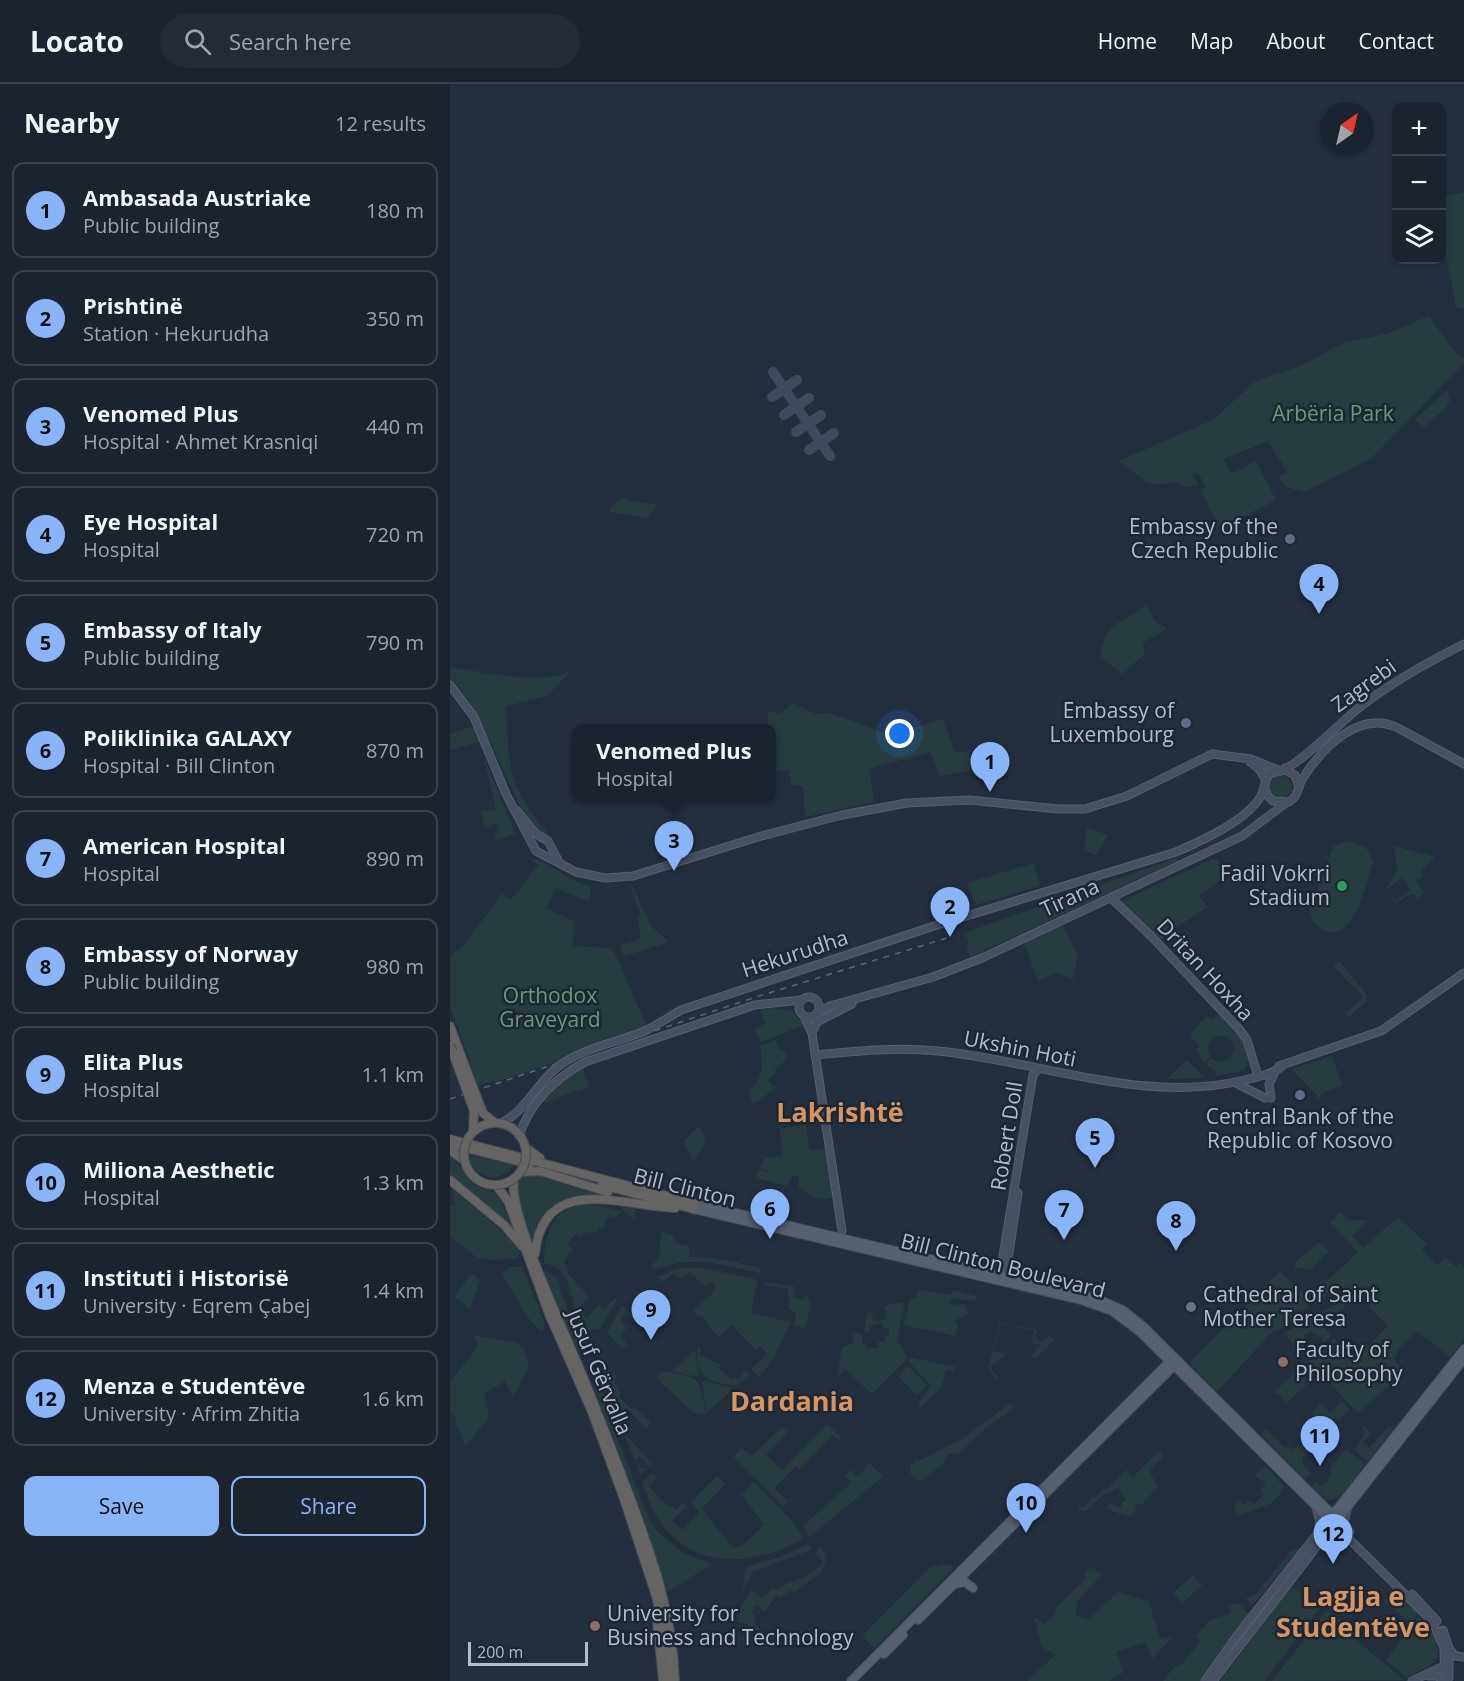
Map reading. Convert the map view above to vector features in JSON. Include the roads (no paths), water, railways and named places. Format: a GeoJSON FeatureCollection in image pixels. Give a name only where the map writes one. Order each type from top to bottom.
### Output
{"type":"FeatureCollection","features":[{"type":"Feature","properties":{"kind":"highway"},"geometry":{"type":"LineString","coordinates":[[450,1026],[483,1113],[498,1124],[513,1129],[525,1147],[542,1158],[625,1181],[694,1206]]}},
{"type":"Feature","properties":{"kind":"highway"},"geometry":{"type":"LineString","coordinates":[[450,1045],[474,1111],[472,1133],[464,1147],[465,1161],[473,1176],[487,1184],[496,1185],[514,1179],[524,1164],[525,1147]]}},
{"type":"Feature","properties":{"kind":"highway"},"geometry":{"type":"LineString","coordinates":[[450,1137],[472,1133],[484,1125],[498,1124]]}},
{"type":"Feature","properties":{"kind":"highway"},"geometry":{"type":"LineString","coordinates":[[450,1137],[523,1159]]}},
{"type":"Feature","properties":{"kind":"highway"},"geometry":{"type":"LineString","coordinates":[[450,1144],[523,1159]]}},
{"type":"Feature","properties":{"kind":"highway"},"geometry":{"type":"LineString","coordinates":[[450,1150],[465,1161]]}},
{"type":"Feature","properties":{"kind":"highway","name":"Bill Clinton"},"geometry":{"type":"LineString","coordinates":[[523,1159],[694,1206]]}},
{"type":"Feature","properties":{"kind":"highway"},"geometry":{"type":"LineString","coordinates":[[520,1172],[540,1171],[622,1196],[661,1205],[694,1206]]}},
{"type":"Feature","properties":{"kind":"highway","name":"Jusuf Gërvalla"},"geometry":{"type":"LineString","coordinates":[[514,1179],[513,1197],[530,1258]]}},
{"type":"Feature","properties":{"kind":"highway"},"geometry":{"type":"LineString","coordinates":[[450,1180],[504,1225],[530,1258]]}},
{"type":"Feature","properties":{"kind":"highway","name":"Jusuf Gërvalla"},"geometry":{"type":"LineString","coordinates":[[496,1185],[508,1201],[530,1258],[597,1410],[658,1578]]}},
{"type":"Feature","properties":{"kind":"highway"},"geometry":{"type":"LineString","coordinates":[[530,1258],[541,1228],[551,1212],[567,1202],[586,1198],[694,1206]]}},
{"type":"Feature","properties":{"kind":"highway","name":"Jusuf Gërvalla"},"geometry":{"type":"LineString","coordinates":[[537,1272],[553,1325],[598,1429],[648,1572]]}},
{"type":"Feature","properties":{"kind":"highway"},"geometry":{"type":"LineString","coordinates":[[648,1572],[657,1599],[669,1660]]}},
{"type":"Feature","properties":{"kind":"highway"},"geometry":{"type":"LineString","coordinates":[[648,1572],[663,1681]]}},
{"type":"Feature","properties":{"kind":"highway"},"geometry":{"type":"LineString","coordinates":[[658,1578],[670,1681]]}},
{"type":"Feature","properties":{"kind":"highway"},"geometry":{"type":"LineString","coordinates":[[658,1578],[671,1628],[675,1681]]}},
{"type":"Feature","properties":{"kind":"main road","name":"Zagrebi"},"geometry":{"type":"LineString","coordinates":[[1279,769],[1296,774],[1325,736],[1376,696],[1412,672],[1464,644]]}},
{"type":"Feature","properties":{"kind":"main road"},"geometry":{"type":"LineString","coordinates":[[450,685],[474,717],[509,801],[538,853],[581,874],[624,877],[768,834],[842,815],[907,803],[970,800],[1056,809],[1085,809],[1138,791],[1212,754],[1243,758],[1279,769],[1265,784]]}},
{"type":"Feature","properties":{"kind":"main road"},"geometry":{"type":"LineString","coordinates":[[1267,798],[1286,803],[1296,795],[1299,788],[1296,774],[1338,738],[1359,726],[1374,721],[1388,723],[1464,764]]}},
{"type":"Feature","properties":{"kind":"main road"},"geometry":{"type":"LineString","coordinates":[[1243,758],[1256,766],[1265,784],[1273,813]]}},
{"type":"Feature","properties":{"kind":"main road","name":"Hekurudha"},"geometry":{"type":"LineString","coordinates":[[498,1124],[520,1111],[552,1071],[563,1063],[584,1052],[646,1030],[681,1010],[930,927],[1128,865],[1153,860],[1203,840],[1267,798]]}},
{"type":"Feature","properties":{"kind":"main road"},"geometry":{"type":"LineString","coordinates":[[509,801],[532,830],[550,843],[550,848],[564,866]]}},
{"type":"Feature","properties":{"kind":"main road","name":"Tirana"},"geometry":{"type":"LineString","coordinates":[[817,1014],[830,1006],[963,966],[1242,836],[1286,803]]}},
{"type":"Feature","properties":{"kind":"main road"},"geometry":{"type":"LineString","coordinates":[[535,847],[536,842],[543,838]]}},
{"type":"Feature","properties":{"kind":"main road"},"geometry":{"type":"LineString","coordinates":[[544,854],[550,848]]}},
{"type":"Feature","properties":{"kind":"main road","name":"Dritan Hoxha"},"geometry":{"type":"LineString","coordinates":[[1111,898],[1159,944],[1240,1030],[1247,1041],[1255,1073]]}},
{"type":"Feature","properties":{"kind":"main road"},"geometry":{"type":"LineString","coordinates":[[1255,1073],[1279,1068],[1381,1031],[1464,973]]}},
{"type":"Feature","properties":{"kind":"main road"},"geometry":{"type":"LineString","coordinates":[[812,1033],[817,1022],[873,994]]}},
{"type":"Feature","properties":{"kind":"main road","name":"Tirana"},"geometry":{"type":"LineString","coordinates":[[817,1000],[829,1002],[873,994]]}},
{"type":"Feature","properties":{"kind":"main road","name":"Hekurudha"},"geometry":{"type":"LineString","coordinates":[[519,1136],[526,1117],[543,1094],[563,1075],[580,1065],[755,1005],[801,1000],[808,997],[817,1000]]}},
{"type":"Feature","properties":{"kind":"main road"},"geometry":{"type":"LineString","coordinates":[[801,1000],[799,1010],[812,1033],[841,1238]]}},
{"type":"Feature","properties":{"kind":"main road"},"geometry":{"type":"LineString","coordinates":[[812,1033],[817,1014],[817,1000]]}},
{"type":"Feature","properties":{"kind":"main road","name":"Hekurudha"},"geometry":{"type":"LineString","coordinates":[[776,1003],[799,1010]]}},
{"type":"Feature","properties":{"kind":"main road"},"geometry":{"type":"LineString","coordinates":[[804,1016],[817,1014]]}},
{"type":"Feature","properties":{"kind":"main road","name":"Ukshin Hoti"},"geometry":{"type":"LineString","coordinates":[[815,1055],[883,1049],[924,1050],[961,1054],[1120,1083],[1176,1086],[1234,1083],[1255,1073]]}},
{"type":"Feature","properties":{"kind":"main road"},"geometry":{"type":"LineString","coordinates":[[1234,1083],[1268,1098],[1269,1083],[1279,1068]]}},
{"type":"Feature","properties":{"kind":"main road","name":"Robert Doll"},"geometry":{"type":"LineString","coordinates":[[1002,1279],[1038,1069]]}},
{"type":"Feature","properties":{"kind":"main road","name":"Ukshin Hoti"},"geometry":{"type":"LineString","coordinates":[[1219,1083],[1255,1073]]}},
{"type":"Feature","properties":{"kind":"main road","name":"Bill Clinton"},"geometry":{"type":"LineString","coordinates":[[694,1206],[841,1238]]}},
{"type":"Feature","properties":{"kind":"main road","name":"Bill Clinton Boulevard"},"geometry":{"type":"LineString","coordinates":[[841,1238],[1002,1279],[1107,1309],[1131,1324],[1175,1361],[1334,1520]]}},
{"type":"Feature","properties":{"kind":"main road"},"geometry":{"type":"LineString","coordinates":[[1205,1681],[1334,1520],[1464,1349]]}},
{"type":"Feature","properties":{"kind":"main road"},"geometry":{"type":"LineString","coordinates":[[1348,1534],[1344,1522],[1347,1502],[1464,1359]]}},
{"type":"Feature","properties":{"kind":"main road"},"geometry":{"type":"LineString","coordinates":[[858,1681],[1175,1361]]}},
{"type":"Feature","properties":{"kind":"main road"},"geometry":{"type":"LineString","coordinates":[[851,1681],[1175,1361]]}},
{"type":"Feature","properties":{"kind":"main road"},"geometry":{"type":"LineString","coordinates":[[1213,1681],[1320,1536],[1317,1503],[1332,1507],[1347,1502]]}},
{"type":"Feature","properties":{"kind":"main road"},"geometry":{"type":"LineString","coordinates":[[1334,1520],[1432,1621],[1447,1648],[1455,1656],[1463,1657]]}},
{"type":"Feature","properties":{"kind":"main road"},"geometry":{"type":"LineString","coordinates":[[1320,1536],[1348,1534]]}},
{"type":"Feature","properties":{"kind":"main road"},"geometry":{"type":"LineString","coordinates":[[954,1584],[965,1582],[973,1588]]}},
{"type":"Feature","properties":{"kind":"main road"},"geometry":{"type":"LineString","coordinates":[[1428,1674],[1446,1681],[1447,1648]]}},
{"type":"Feature","properties":{"kind":"main road"},"geometry":{"type":"LineString","coordinates":[[1420,1681],[1437,1666],[1447,1648]]}},
{"type":"Feature","properties":{"kind":"main road"},"geometry":{"type":"LineString","coordinates":[[1412,1681],[1448,1666]]}},
{"type":"Feature","properties":{"kind":"railway"},"geometry":{"type":"LineString","coordinates":[[450,1099],[753,998],[950,937]]}},
{"type":"Feature","properties":{"kind":"place","name":"Embassy of the Czech Republic"},"geometry":{"type":"Point","coordinates":[1290,539]}},
{"type":"Feature","properties":{"kind":"place","name":"Eye Hospital"},"geometry":{"type":"Point","coordinates":[1319,614]}},
{"type":"Feature","properties":{"kind":"place","name":"Embassy of Luxembourg"},"geometry":{"type":"Point","coordinates":[1186,723]}},
{"type":"Feature","properties":{"kind":"place","name":"Ambasada Austriake"},"geometry":{"type":"Point","coordinates":[990,792]}},
{"type":"Feature","properties":{"kind":"place","name":"Venomed Plus"},"geometry":{"type":"Point","coordinates":[674,871]}},
{"type":"Feature","properties":{"kind":"place","name":"Fadil Vokrri Stadium"},"geometry":{"type":"Point","coordinates":[1342,886]}},
{"type":"Feature","properties":{"kind":"place","name":"Prishtinë"},"geometry":{"type":"Point","coordinates":[950,937]}},
{"type":"Feature","properties":{"kind":"place","name":"Central Bank of the Republic of Kosovo"},"geometry":{"type":"Point","coordinates":[1300,1095]}},
{"type":"Feature","properties":{"kind":"place","name":"Embassy of Italy"},"geometry":{"type":"Point","coordinates":[1095,1168]}},
{"type":"Feature","properties":{"kind":"place","name":"Poliklinika GALAXY"},"geometry":{"type":"Point","coordinates":[770,1239]}},
{"type":"Feature","properties":{"kind":"place","name":"American Hospital"},"geometry":{"type":"Point","coordinates":[1064,1240]}},
{"type":"Feature","properties":{"kind":"place","name":"Embassy of Norway"},"geometry":{"type":"Point","coordinates":[1176,1251]}},
{"type":"Feature","properties":{"kind":"place","name":"Cathedral of Saint Mother Teresa"},"geometry":{"type":"Point","coordinates":[1191,1307]}},
{"type":"Feature","properties":{"kind":"place","name":"Elita Plus"},"geometry":{"type":"Point","coordinates":[651,1340]}},
{"type":"Feature","properties":{"kind":"place","name":"Faculty of Philosophy"},"geometry":{"type":"Point","coordinates":[1283,1362]}},
{"type":"Feature","properties":{"kind":"place","name":"Instituti i Historisë"},"geometry":{"type":"Point","coordinates":[1320,1466]}},
{"type":"Feature","properties":{"kind":"place","name":"Miliona Aesthetic"},"geometry":{"type":"Point","coordinates":[1026,1533]}},
{"type":"Feature","properties":{"kind":"place","name":"Menza e Studentëve"},"geometry":{"type":"Point","coordinates":[1333,1564]}},
{"type":"Feature","properties":{"kind":"place","name":"University for Business and Technology"},"geometry":{"type":"Point","coordinates":[595,1626]}},
{"type":"Feature","properties":{"kind":"district","name":"Lakrishtë"},"geometry":{"type":"Point","coordinates":[840,1113]}},
{"type":"Feature","properties":{"kind":"district","name":"Dardania"},"geometry":{"type":"Point","coordinates":[792,1402]}},
{"type":"Feature","properties":{"kind":"district","name":"Lagjja e Studentëve"},"geometry":{"type":"Point","coordinates":[1353,1612]}},
{"type":"Feature","properties":{"kind":"park label","name":"Arbëria Park"},"geometry":{"type":"Point","coordinates":[1333,414]}},
{"type":"Feature","properties":{"kind":"park label","name":"Orthodox Graveyard"},"geometry":{"type":"Point","coordinates":[550,1008]}}]}
